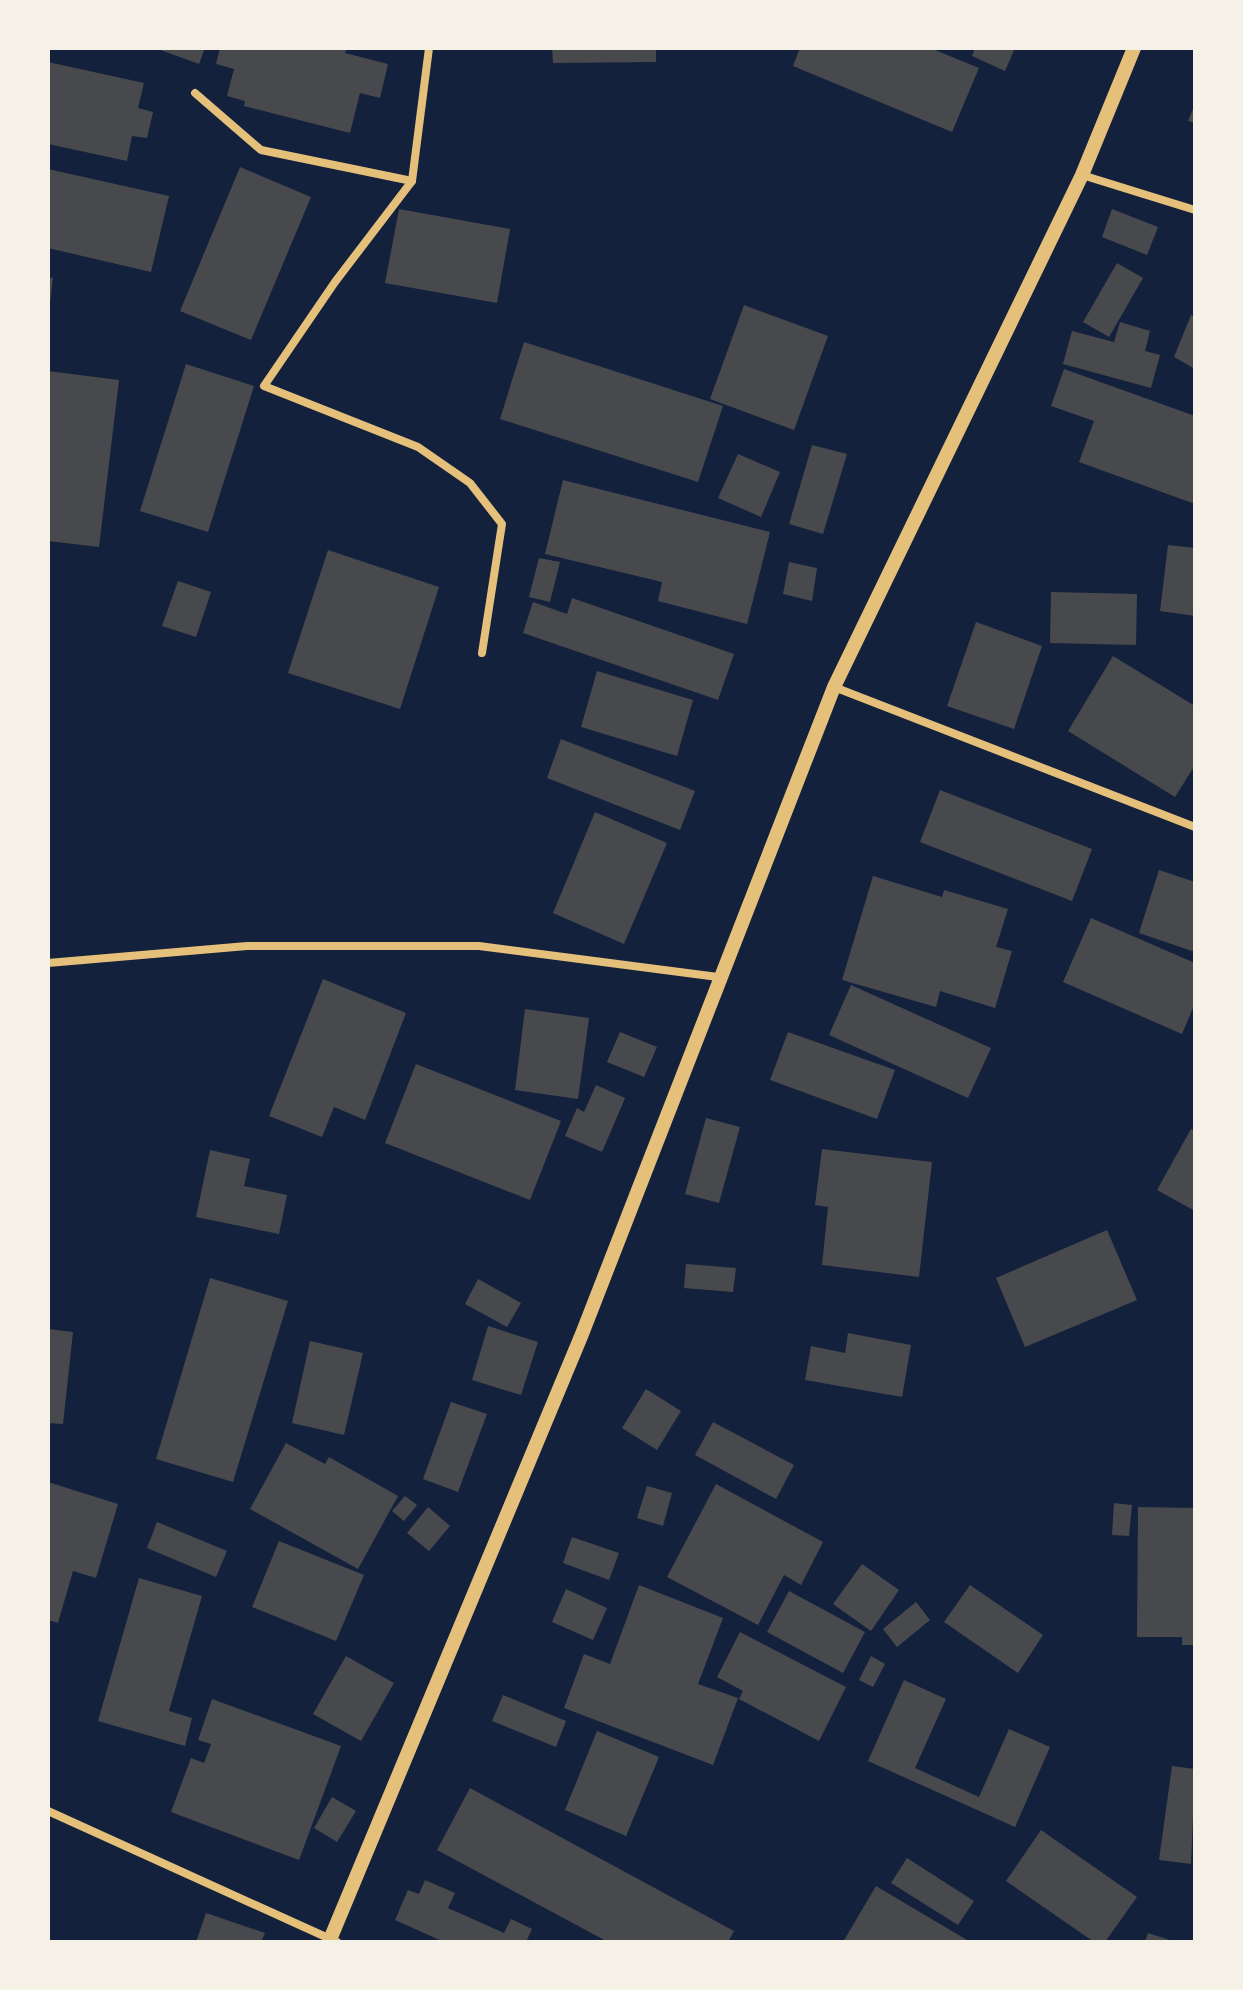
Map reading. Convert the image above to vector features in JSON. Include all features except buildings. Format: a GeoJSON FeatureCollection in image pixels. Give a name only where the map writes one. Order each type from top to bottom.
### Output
{"type":"FeatureCollection","features":[{"type":"Feature","properties":{"kind":"street"},"geometry":{"type":"LineString","coordinates":[[429,48],[412,181],[335,282],[264,386],[418,447],[470,483],[502,524],[482,653]]}},
{"type":"Feature","properties":{"kind":"street"},"geometry":{"type":"LineString","coordinates":[[48,1811],[332,1941],[582,1334],[718,977],[834,687],[1082,175],[1134,48]]}},
{"type":"Feature","properties":{"kind":"street"},"geometry":{"type":"LineString","coordinates":[[195,93],[261,150],[412,181]]}},
{"type":"Feature","properties":{"kind":"street"},"geometry":{"type":"LineString","coordinates":[[1082,175],[1195,210]]}},
{"type":"Feature","properties":{"kind":"street"},"geometry":{"type":"LineString","coordinates":[[834,687],[1195,827]]}},
{"type":"Feature","properties":{"kind":"street"},"geometry":{"type":"LineString","coordinates":[[48,963],[247,946],[479,946],[718,977]]}}]}
